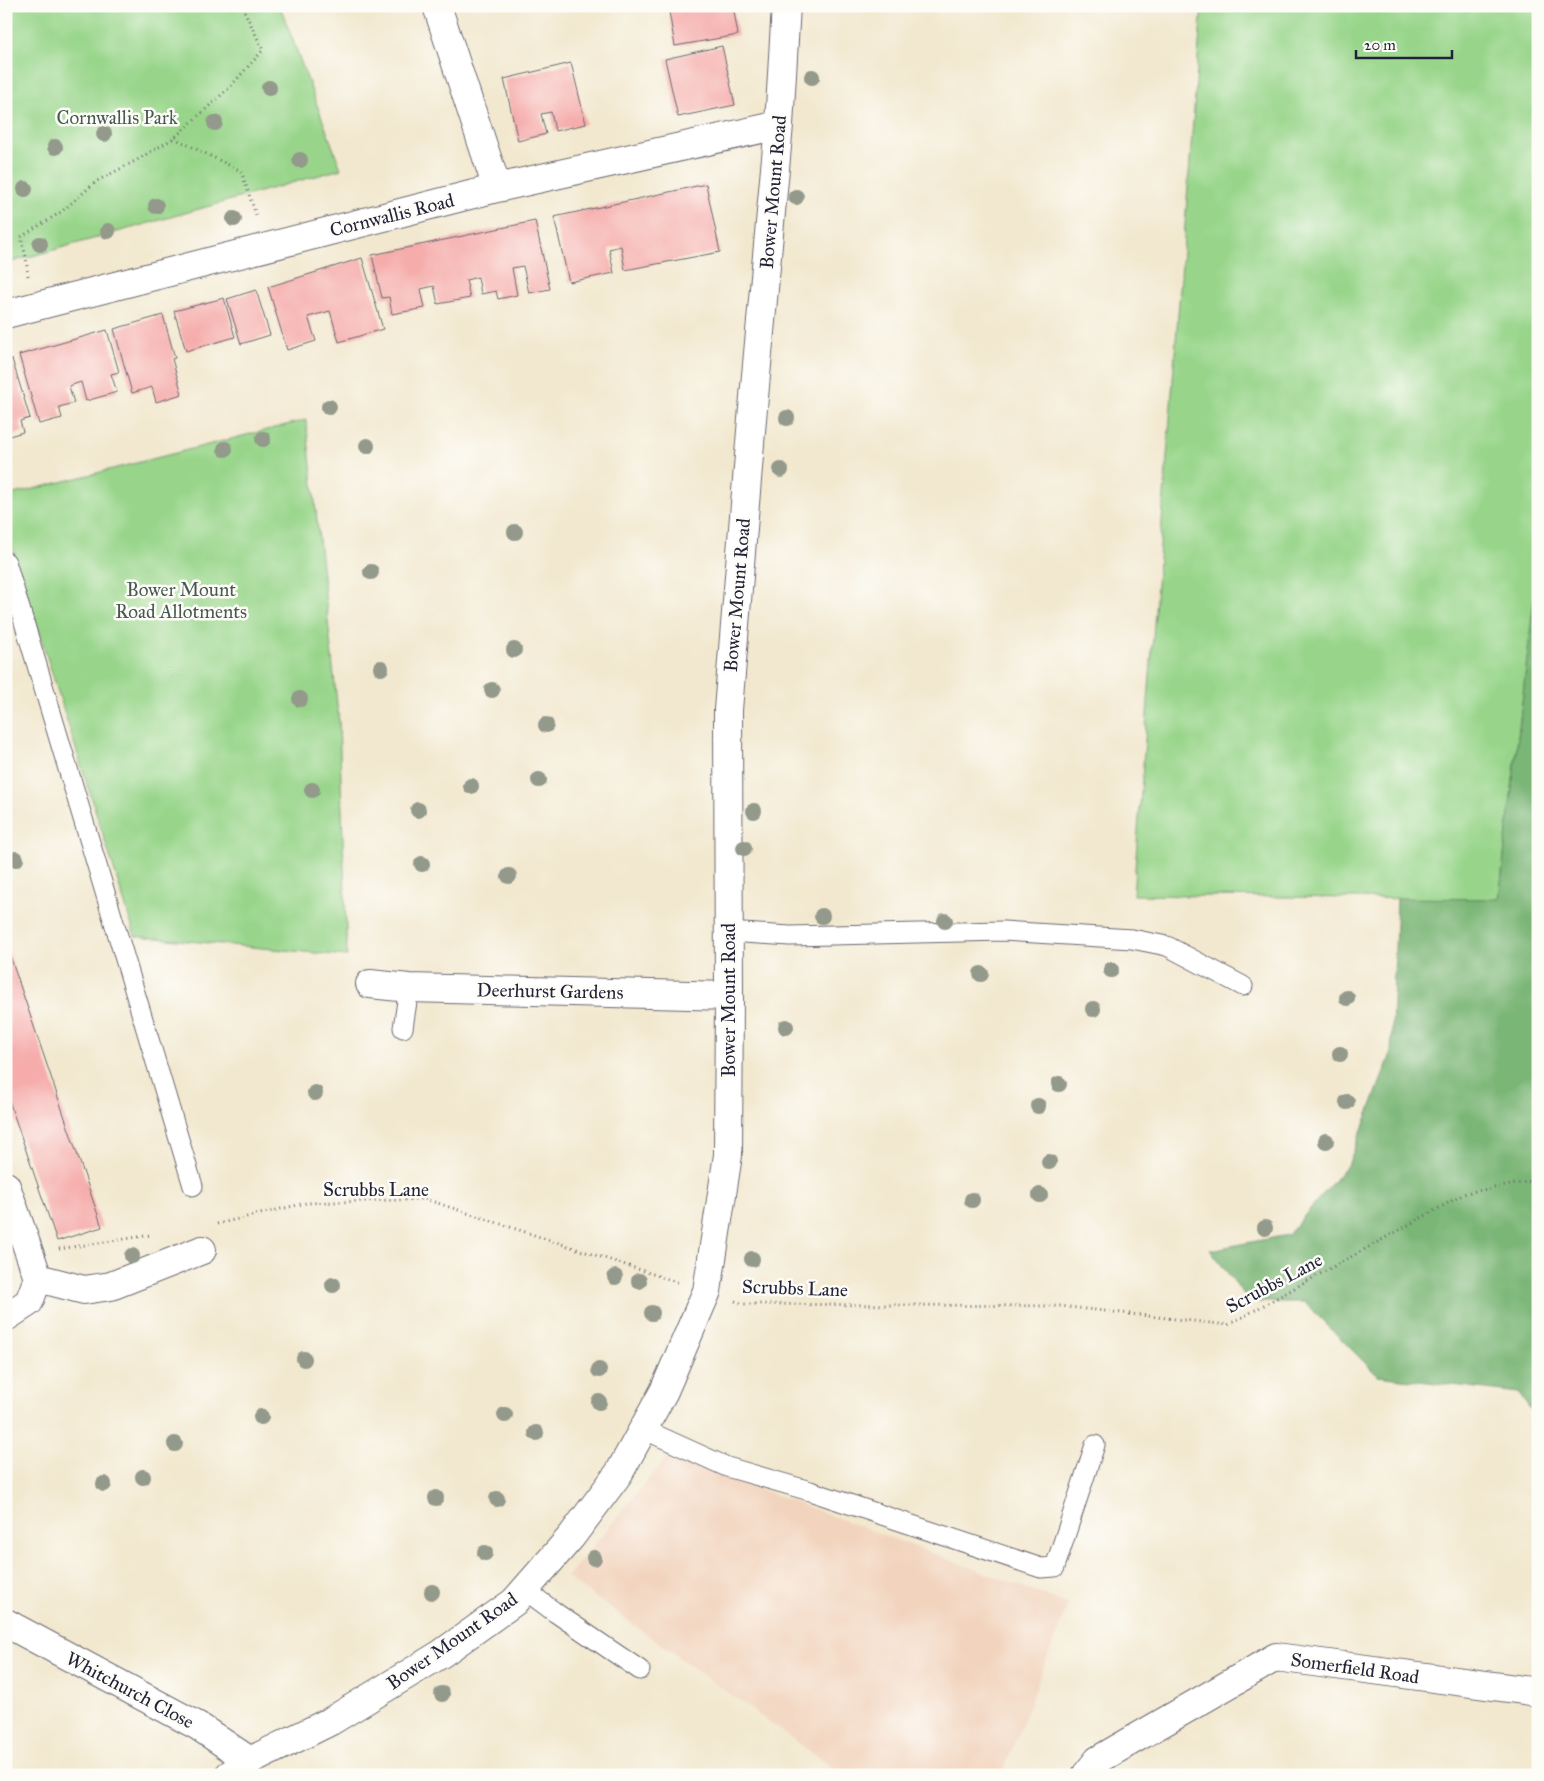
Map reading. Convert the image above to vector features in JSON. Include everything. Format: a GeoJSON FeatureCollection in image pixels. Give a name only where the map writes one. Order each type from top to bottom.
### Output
{"type":"FeatureCollection","features":[{"type":"Feature","properties":{"kind":"street"},"geometry":{"type":"LineString","coordinates":[[437,6],[497,188]]}},
{"type":"Feature","properties":{"kind":"street","name":"Bower Mount Road"},"geometry":{"type":"LineString","coordinates":[[240,1768],[331,1721],[441,1654],[514,1602],[571,1538],[619,1474],[664,1391],[707,1292],[728,1155],[728,710],[751,429],[780,125],[786,6]]}},
{"type":"Feature","properties":{"kind":"street","name":"Cornwallis Road"},"geometry":{"type":"LineString","coordinates":[[19,311],[497,188],[780,125]]}},
{"type":"Feature","properties":{"kind":"street","name":"Deerhurst Gardens"},"geometry":{"type":"LineString","coordinates":[[370,984],[409,988],[729,996]]}},
{"type":"Feature","properties":{"kind":"street"},"geometry":{"type":"LineString","coordinates":[[6,1186],[34,1266],[30,1302],[6,1317]]}},
{"type":"Feature","properties":{"kind":"street"},"geometry":{"type":"LineString","coordinates":[[34,1266],[84,1290],[111,1286],[202,1250]]}},
{"type":"Feature","properties":{"kind":"street","name":"Whitchurch Close"},"geometry":{"type":"LineString","coordinates":[[6,1623],[198,1726],[240,1768]]}},
{"type":"Feature","properties":{"kind":"street","name":"Somerfield Road"},"geometry":{"type":"LineString","coordinates":[[1086,1775],[1098,1760],[1276,1657],[1538,1692]]}},
{"type":"Feature","properties":{"kind":"lane"},"geometry":{"type":"LineString","coordinates":[[6,562],[193,1186]]}},
{"type":"Feature","properties":{"kind":"lane"},"geometry":{"type":"LineString","coordinates":[[728,932],[790,936],[1003,931],[1132,939],[1167,946],[1244,986]]}},
{"type":"Feature","properties":{"kind":"lane"},"geometry":{"type":"LineString","coordinates":[[403,1028],[409,988]]}},
{"type":"Feature","properties":{"kind":"lane"},"geometry":{"type":"LineString","coordinates":[[643,1429],[727,1467],[810,1491],[1041,1568],[1054,1567],[1095,1445]]}},
{"type":"Feature","properties":{"kind":"lane"},"geometry":{"type":"LineString","coordinates":[[525,1590],[640,1670]]}},
{"type":"Feature","properties":{"kind":"path"},"geometry":{"type":"LineString","coordinates":[[19,311],[26,257],[21,237],[61,212],[97,181],[174,138],[229,88],[263,50],[242,6]]}},
{"type":"Feature","properties":{"kind":"path"},"geometry":{"type":"LineString","coordinates":[[174,138],[241,171],[267,246]]}},
{"type":"Feature","properties":{"kind":"path","name":"Scrubbs Lane"},"geometry":{"type":"LineString","coordinates":[[213,1225],[306,1203],[425,1199],[744,1304],[1060,1306],[1228,1325],[1466,1193],[1538,1180]]}},
{"type":"Feature","properties":{"kind":"path"},"geometry":{"type":"LineString","coordinates":[[34,1266],[155,1234]]}},
{"type":"Feature","properties":{"kind":"shaded area"},"geometry":{"type":"Polygon","coordinates":[[[669,1455],[1068,1604],[1002,1775],[843,1775],[567,1577],[669,1455]]]}},
{"type":"Feature","properties":{"kind":"green space","name":"Cornwallis Park"},"geometry":{"type":"Polygon","coordinates":[[[6,6],[280,6],[341,169],[11,262],[6,251],[6,6]]]}},
{"type":"Feature","properties":{"kind":"green space"},"geometry":{"type":"Polygon","coordinates":[[[1202,6],[1538,6],[1538,566],[1499,900],[1133,895],[1202,6]]]}},
{"type":"Feature","properties":{"kind":"green space","name":"Bower Mount Road Allotments"},"geometry":{"type":"Polygon","coordinates":[[[306,420],[339,722],[347,956],[135,936],[6,527],[6,496],[306,420]]]}},
{"type":"Feature","properties":{"kind":"green space"},"geometry":{"type":"Polygon","coordinates":[[[1538,566],[1538,1420],[1519,1393],[1378,1376],[1304,1302],[1250,1302],[1210,1250],[1288,1235],[1349,1163],[1391,1054],[1397,898],[1499,899],[1538,566]]]}},
{"type":"Feature","properties":{"kind":"building"},"geometry":{"type":"Polygon","coordinates":[[[668,6],[733,6],[738,35],[675,46],[668,6]]]}},
{"type":"Feature","properties":{"kind":"building"},"geometry":{"type":"Polygon","coordinates":[[[722,46],[735,105],[678,117],[665,59],[722,46]]]}},
{"type":"Feature","properties":{"kind":"building"},"geometry":{"type":"Polygon","coordinates":[[[571,63],[586,124],[555,131],[551,112],[541,114],[546,134],[518,141],[504,79],[571,63]]]}},
{"type":"Feature","properties":{"kind":"building"},"geometry":{"type":"Polygon","coordinates":[[[706,184],[720,252],[625,270],[621,246],[609,249],[614,273],[569,282],[554,217],[706,184]]]}},
{"type":"Feature","properties":{"kind":"building"},"geometry":{"type":"Polygon","coordinates":[[[535,221],[550,289],[529,293],[523,266],[512,268],[517,295],[498,299],[496,291],[481,294],[478,277],[466,280],[470,298],[438,304],[434,286],[421,289],[425,308],[392,314],[389,297],[382,298],[372,255],[535,221]]]}},
{"type":"Feature","properties":{"kind":"building"},"geometry":{"type":"Polygon","coordinates":[[[362,258],[383,329],[339,342],[330,311],[308,317],[316,341],[287,350],[268,287],[362,258]]]}},
{"type":"Feature","properties":{"kind":"building"},"geometry":{"type":"Polygon","coordinates":[[[256,290],[270,335],[241,344],[227,299],[256,290]]]}},
{"type":"Feature","properties":{"kind":"building"},"geometry":{"type":"Polygon","coordinates":[[[224,298],[235,337],[186,351],[174,311],[224,298]]]}},
{"type":"Feature","properties":{"kind":"building"},"geometry":{"type":"Polygon","coordinates":[[[163,315],[175,358],[172,359],[182,394],[156,402],[152,387],[132,393],[114,329],[163,315]]]}},
{"type":"Feature","properties":{"kind":"building"},"geometry":{"type":"Polygon","coordinates":[[[107,330],[119,372],[111,374],[117,392],[86,401],[81,382],[69,386],[74,403],[59,407],[62,418],[39,424],[19,355],[107,330]]]}},
{"type":"Feature","properties":{"kind":"building"},"geometry":{"type":"Polygon","coordinates":[[[12,359],[30,418],[20,421],[23,432],[6,437],[6,361],[12,359]]]}},
{"type":"Feature","properties":{"kind":"building"},"geometry":{"type":"Polygon","coordinates":[[[7,947],[102,1227],[57,1241],[6,1092],[7,947]]]}}]}
